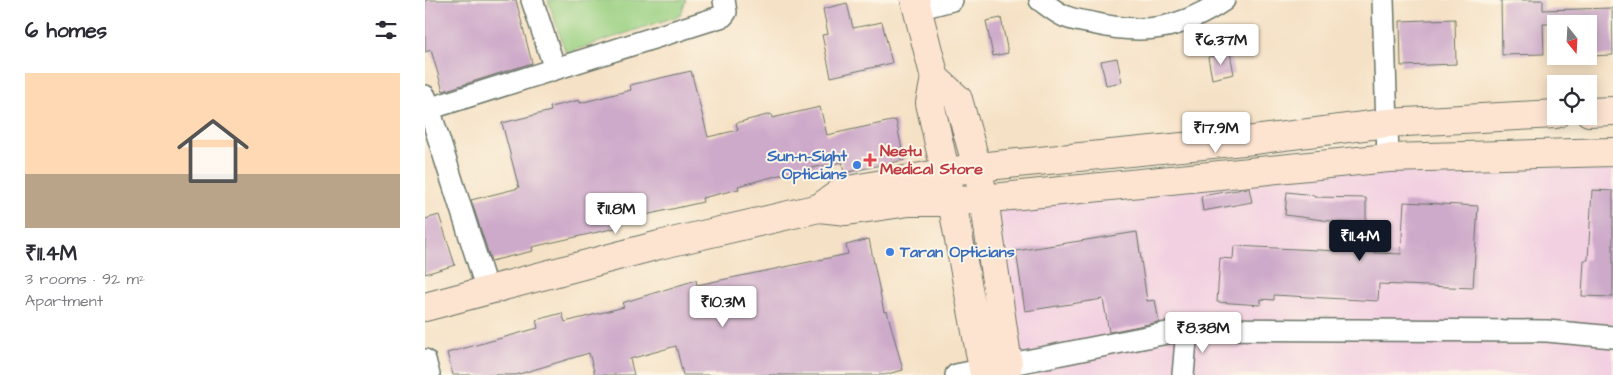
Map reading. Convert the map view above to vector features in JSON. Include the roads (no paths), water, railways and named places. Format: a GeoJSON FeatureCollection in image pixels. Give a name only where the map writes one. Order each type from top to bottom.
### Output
{"type":"FeatureCollection","features":[{"type":"Feature","properties":{"kind":"street"},"geometry":{"type":"LineString","coordinates":[[532,0],[555,69]]}},
{"type":"Feature","properties":{"kind":"street"},"geometry":{"type":"LineString","coordinates":[[487,290],[426,104],[555,69],[723,16],[727,12],[724,0]]}},
{"type":"Feature","properties":{"kind":"street"},"geometry":{"type":"LineString","coordinates":[[952,0],[916,4],[935,78],[930,103],[952,202],[996,371]]}},
{"type":"Feature","properties":{"kind":"street"},"geometry":{"type":"LineString","coordinates":[[1040,0],[1064,16],[1116,28],[1155,29],[1185,22],[1206,13],[1224,0]]}},
{"type":"Feature","properties":{"kind":"street"},"geometry":{"type":"LineString","coordinates":[[1383,0],[1388,158]]}},
{"type":"Feature","properties":{"kind":"street"},"geometry":{"type":"LineString","coordinates":[[935,78],[958,99],[984,199],[996,371]]}},
{"type":"Feature","properties":{"kind":"street"},"geometry":{"type":"LineString","coordinates":[[1597,112],[1613,111]]}},
{"type":"Feature","properties":{"kind":"street"},"geometry":{"type":"LineString","coordinates":[[819,208],[843,191],[977,167],[1254,140],[1387,123],[1547,114]]}},
{"type":"Feature","properties":{"kind":"street"},"geometry":{"type":"LineString","coordinates":[[425,307],[659,245],[819,208],[847,211],[909,202],[952,202],[1388,158],[1613,152]]}},
{"type":"Feature","properties":{"kind":"street"},"geometry":{"type":"LineString","coordinates":[[1183,375],[1187,329]]}},
{"type":"Feature","properties":{"kind":"street"},"geometry":{"type":"LineString","coordinates":[[956,375],[996,371],[1187,329],[1547,331],[1613,337]]}},
{"type":"Feature","properties":{"kind":"street"},"geometry":{"type":"LineString","coordinates":[[425,360],[429,375]]}},
{"type":"Feature","properties":{"kind":"place","name":"Neetu Medical Store"},"geometry":{"type":"Point","coordinates":[870,160]}},
{"type":"Feature","properties":{"kind":"place","name":"Sun-n-Sight Opticians"},"geometry":{"type":"Point","coordinates":[857,165]}},
{"type":"Feature","properties":{"kind":"place","name":"Taran Opticians"},"geometry":{"type":"Point","coordinates":[890,252]}}]}
